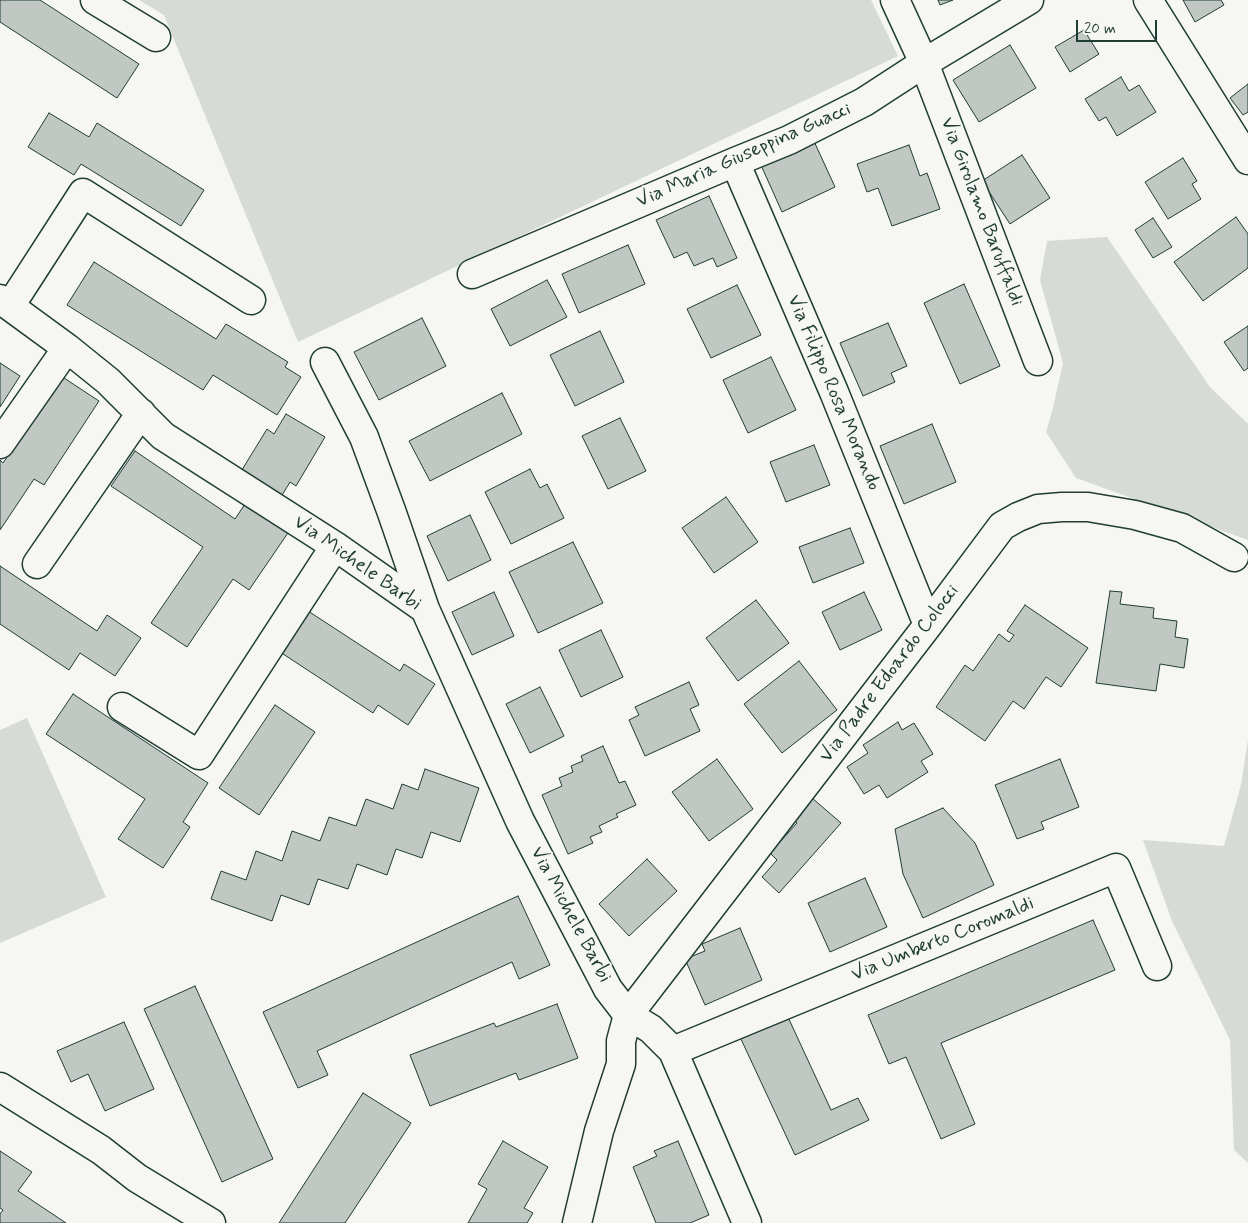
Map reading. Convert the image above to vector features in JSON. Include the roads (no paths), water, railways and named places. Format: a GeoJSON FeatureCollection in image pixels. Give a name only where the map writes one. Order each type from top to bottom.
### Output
{"type":"FeatureCollection","features":[{"type":"Feature","properties":{"kind":"street"},"geometry":{"type":"LineString","coordinates":[[96,0],[156,37]]}},
{"type":"Feature","properties":{"kind":"street","name":"Via Girolamo Baruffaldi"},"geometry":{"type":"LineString","coordinates":[[895,0],[924,63],[1038,361]]}},
{"type":"Feature","properties":{"kind":"street","name":"Via Maria Giuseppina Guacci"},"geometry":{"type":"LineString","coordinates":[[472,274],[789,140],[864,102],[924,63],[1029,0]]}},
{"type":"Feature","properties":{"kind":"street"},"geometry":{"type":"LineString","coordinates":[[1148,0],[1248,160]]}},
{"type":"Feature","properties":{"kind":"street","name":"Via Filippo Rosa Morando"},"geometry":{"type":"LineString","coordinates":[[735,162],[834,392],[928,625]]}},
{"type":"Feature","properties":{"kind":"street"},"geometry":{"type":"LineString","coordinates":[[5,302],[83,193],[251,300]]}},
{"type":"Feature","properties":{"kind":"street","name":"Via Michele Barbi"},"geometry":{"type":"LineString","coordinates":[[5,302],[108,381],[163,436],[335,546],[425,610],[520,821],[608,989],[628,1016]]}},
{"type":"Feature","properties":{"kind":"street"},"geometry":{"type":"LineString","coordinates":[[0,444],[67,348]]}},
{"type":"Feature","properties":{"kind":"street"},"geometry":{"type":"LineString","coordinates":[[325,362],[364,437],[425,610]]}},
{"type":"Feature","properties":{"kind":"street"},"geometry":{"type":"LineString","coordinates":[[37,564],[141,413]]}},
{"type":"Feature","properties":{"kind":"street","name":"Via Padre Edoardo Colocci"},"geometry":{"type":"LineString","coordinates":[[628,1016],[1002,526],[1038,509],[1088,507],[1135,515],[1182,528],[1234,557]]}},
{"type":"Feature","properties":{"kind":"street"},"geometry":{"type":"LineString","coordinates":[[122,707],[199,755],[335,546]]}},
{"type":"Feature","properties":{"kind":"street","name":"Via Umberto Coromaldi"},"geometry":{"type":"LineString","coordinates":[[673,1052],[1116,868],[1157,966]]}},
{"type":"Feature","properties":{"kind":"street"},"geometry":{"type":"LineString","coordinates":[[577,1223],[599,1131],[621,1064],[621,1041],[628,1016],[651,1029],[673,1052],[747,1223]]}},
{"type":"Feature","properties":{"kind":"street"},"geometry":{"type":"LineString","coordinates":[[0,1087],[101,1150],[137,1178],[211,1223]]}}]}
